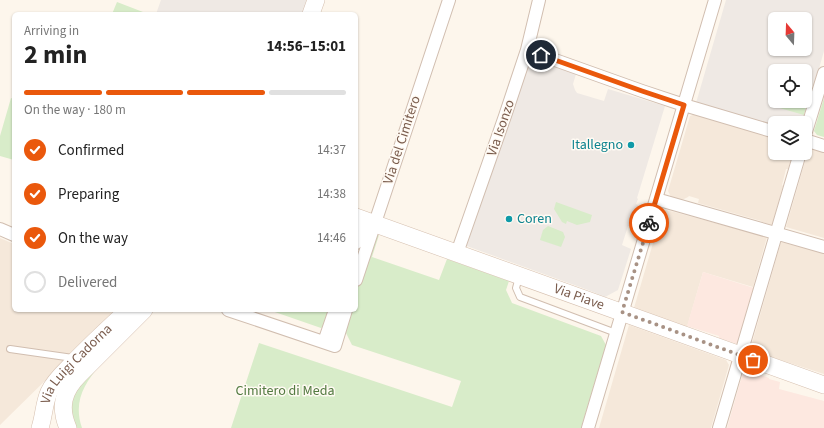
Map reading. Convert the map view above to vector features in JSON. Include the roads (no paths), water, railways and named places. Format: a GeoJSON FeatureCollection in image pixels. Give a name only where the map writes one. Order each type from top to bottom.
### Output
{"type":"FeatureCollection","features":[{"type":"Feature","properties":{"kind":"street"},"geometry":{"type":"LineString","coordinates":[[312,12],[316,0]]}},
{"type":"Feature","properties":{"kind":"street","name":"Via del Cimitero"},"geometry":{"type":"LineString","coordinates":[[358,239],[448,0]]}},
{"type":"Feature","properties":{"kind":"street"},"geometry":{"type":"LineString","coordinates":[[588,428],[715,0]]}},
{"type":"Feature","properties":{"kind":"street","name":"Via Isonzo"},"geometry":{"type":"LineString","coordinates":[[457,253],[506,116],[527,50],[539,1]]}},
{"type":"Feature","properties":{"kind":"street"},"geometry":{"type":"LineString","coordinates":[[527,50],[684,105],[768,130]]}},
{"type":"Feature","properties":{"kind":"street"},"geometry":{"type":"LineString","coordinates":[[811,116],[824,73]]}},
{"type":"Feature","properties":{"kind":"street"},"geometry":{"type":"LineString","coordinates":[[812,142],[824,146]]}},
{"type":"Feature","properties":{"kind":"street"},"geometry":{"type":"LineString","coordinates":[[719,428],[798,160]]}},
{"type":"Feature","properties":{"kind":"street"},"geometry":{"type":"LineString","coordinates":[[656,199],[824,247]]}},
{"type":"Feature","properties":{"kind":"street","name":"Via del Cimitero"},"geometry":{"type":"LineString","coordinates":[[358,267],[365,220]]}},
{"type":"Feature","properties":{"kind":"street","name":"Via Piave"},"geometry":{"type":"LineString","coordinates":[[365,220],[824,385]]}},
{"type":"Feature","properties":{"kind":"street"},"geometry":{"type":"LineString","coordinates":[[0,229],[12,234]]}},
{"type":"Feature","properties":{"kind":"street","name":"Via Luigi Cadorna"},"geometry":{"type":"LineString","coordinates":[[40,428],[51,387],[77,359],[126,312]]}},
{"type":"Feature","properties":{"kind":"street","name":"Via Luigi Cadorna"},"geometry":{"type":"LineString","coordinates":[[68,428],[63,414],[63,403],[64,397],[70,385],[142,312]]}},
{"type":"Feature","properties":{"kind":"street"},"geometry":{"type":"LineString","coordinates":[[234,312],[329,344]]}},
{"type":"Feature","properties":{"kind":"street"},"geometry":{"type":"LineString","coordinates":[[329,344],[334,312]]}},
{"type":"Feature","properties":{"kind":"street"},"geometry":{"type":"LineString","coordinates":[[329,344],[345,312]]}},
{"type":"Feature","properties":{"kind":"street"},"geometry":{"type":"LineString","coordinates":[[40,428],[49,424],[64,428]]}},
{"type":"Feature","properties":{"kind":"lane"},"geometry":{"type":"LineString","coordinates":[[520,276],[516,288],[520,297],[616,333]]}},
{"type":"Feature","properties":{"kind":"lane"},"geometry":{"type":"LineString","coordinates":[[10,349],[77,359]]}},
{"type":"Feature","properties":{"kind":"place","name":"Itallegno"},"geometry":{"type":"Point","coordinates":[631,145]}},
{"type":"Feature","properties":{"kind":"place","name":"Coren"},"geometry":{"type":"Point","coordinates":[509,219]}},
{"type":"Feature","properties":{"kind":"park label","name":"Cimitero di Meda"},"geometry":{"type":"Point","coordinates":[285,391]}}]}
